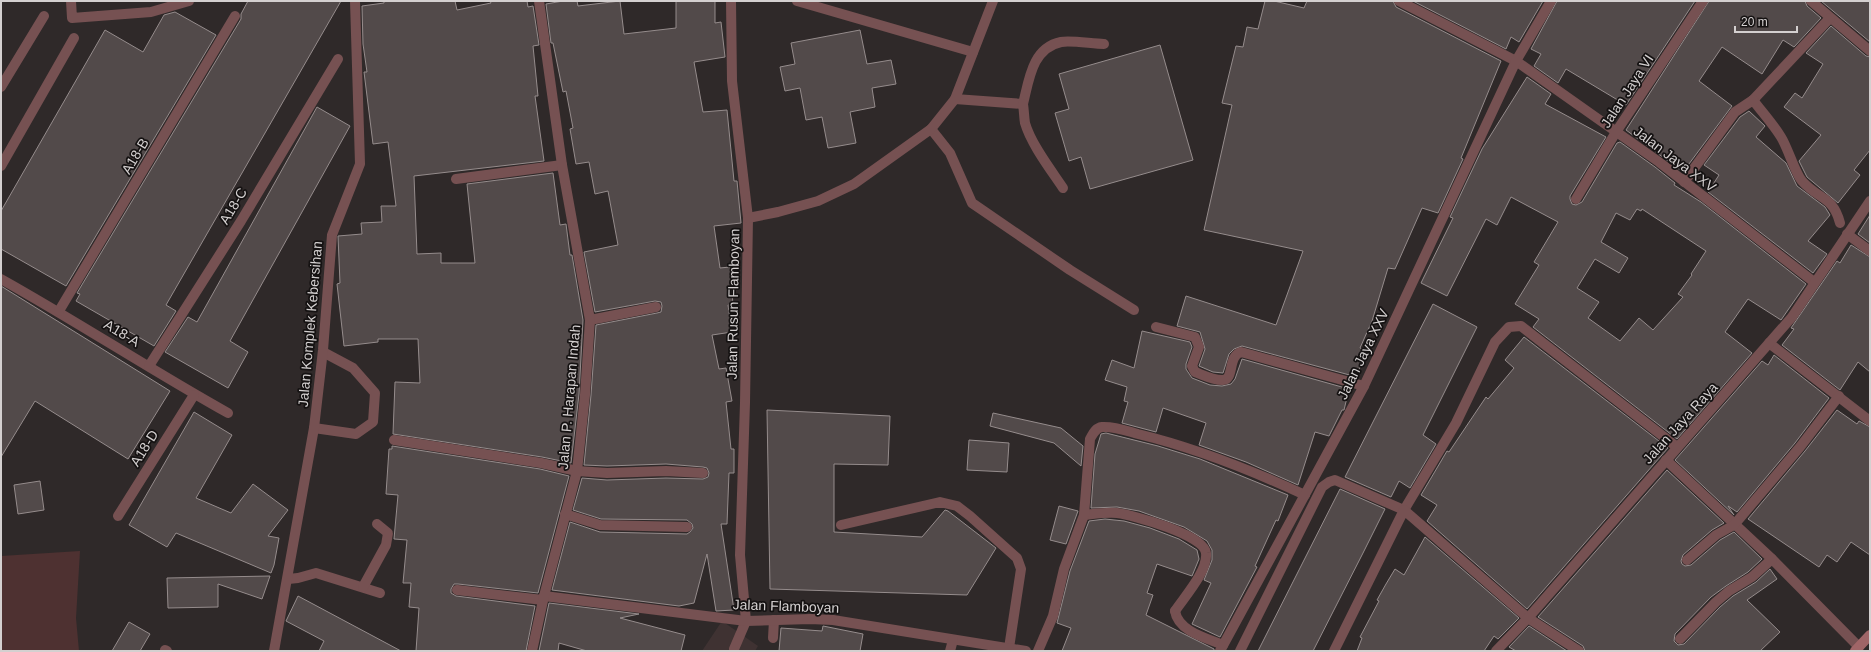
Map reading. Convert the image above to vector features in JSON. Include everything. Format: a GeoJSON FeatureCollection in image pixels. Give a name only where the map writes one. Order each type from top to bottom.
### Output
{"type":"FeatureCollection","features":[{"type":"Feature","properties":{"kind":"main road"},"geometry":{"type":"LineString","coordinates":[[1857,649],[1870,635]]}},
{"type":"Feature","properties":{"kind":"street"},"geometry":{"type":"LineString","coordinates":[[71,1],[72,18],[151,12],[189,1]]}},
{"type":"Feature","properties":{"kind":"street","name":"Jalan Komplek Kebersihan"},"geometry":{"type":"LineString","coordinates":[[274,651],[314,428],[323,352],[332,235],[360,164],[355,1]]}},
{"type":"Feature","properties":{"kind":"street","name":"Jalan P. Harapan Indah"},"geometry":{"type":"LineString","coordinates":[[532,651],[565,514],[577,471],[585,395],[590,320],[562,165],[539,1]]}},
{"type":"Feature","properties":{"kind":"street"},"geometry":{"type":"LineString","coordinates":[[731,1],[732,81],[748,218]]}},
{"type":"Feature","properties":{"kind":"street"},"geometry":{"type":"LineString","coordinates":[[797,1],[973,52]]}},
{"type":"Feature","properties":{"kind":"street","name":"Jalan Rusun Flamboyan"},"geometry":{"type":"LineString","coordinates":[[746,621],[740,555],[745,403],[748,218],[778,212],[818,201],[854,184],[931,129],[955,99],[993,1]]}},
{"type":"Feature","properties":{"kind":"street"},"geometry":{"type":"LineString","coordinates":[[1399,1],[1516,61]]}},
{"type":"Feature","properties":{"kind":"street","name":"Jalan Jaya XXV"},"geometry":{"type":"LineString","coordinates":[[1221,648],[1364,386],[1516,61],[1552,1]]}},
{"type":"Feature","properties":{"kind":"street","name":"Jalan Jaya VI"},"geometry":{"type":"LineString","coordinates":[[1576,199],[1616,132],[1703,1]]}},
{"type":"Feature","properties":{"kind":"street"},"geometry":{"type":"LineString","coordinates":[[1811,1],[1870,51]]}},
{"type":"Feature","properties":{"kind":"street"},"geometry":{"type":"LineString","coordinates":[[1,87],[44,16]]}},
{"type":"Feature","properties":{"kind":"street","name":"A18-B"},"geometry":{"type":"LineString","coordinates":[[59,311],[235,16]]}},
{"type":"Feature","properties":{"kind":"street"},"geometry":{"type":"LineString","coordinates":[[1684,182],[1735,112],[1752,100],[1830,18]]}},
{"type":"Feature","properties":{"kind":"street"},"geometry":{"type":"LineString","coordinates":[[1,166],[74,38]]}},
{"type":"Feature","properties":{"kind":"street"},"geometry":{"type":"LineString","coordinates":[[1063,188],[1046,163],[1025,123],[1023,104],[1033,63],[1040,54],[1049,47],[1062,42],[1104,44]]}},
{"type":"Feature","properties":{"kind":"street","name":"A18-C"},"geometry":{"type":"LineString","coordinates":[[149,366],[241,221],[338,59]]}},
{"type":"Feature","properties":{"kind":"street","name":"Jalan Jaya XXV"},"geometry":{"type":"LineString","coordinates":[[1516,61],[1659,162],[1814,282]]}},
{"type":"Feature","properties":{"kind":"street"},"geometry":{"type":"LineString","coordinates":[[955,99],[1023,104]]}},
{"type":"Feature","properties":{"kind":"street"},"geometry":{"type":"LineString","coordinates":[[1752,100],[1781,137],[1800,180],[1812,191],[1829,202],[1836,210],[1840,223]]}},
{"type":"Feature","properties":{"kind":"street"},"geometry":{"type":"LineString","coordinates":[[931,129],[950,152],[972,203],[1070,270],[1134,310]]}},
{"type":"Feature","properties":{"kind":"street"},"geometry":{"type":"LineString","coordinates":[[456,179],[562,165]]}},
{"type":"Feature","properties":{"kind":"street","name":"Jalan Jaya Raya"},"geometry":{"type":"LineString","coordinates":[[1496,651],[1528,618],[1792,317],[1846,234],[1870,201]]}},
{"type":"Feature","properties":{"kind":"street"},"geometry":{"type":"LineString","coordinates":[[1846,234],[1870,251]]}},
{"type":"Feature","properties":{"kind":"street","name":"A18-A"},"geometry":{"type":"LineString","coordinates":[[1,279],[59,311],[194,395],[228,413]]}},
{"type":"Feature","properties":{"kind":"street"},"geometry":{"type":"LineString","coordinates":[[590,320],[656,307]]}},
{"type":"Feature","properties":{"kind":"street"},"geometry":{"type":"LineString","coordinates":[[1334,651],[1404,510],[1456,423],[1495,342],[1509,328],[1521,326],[1677,447]]}},
{"type":"Feature","properties":{"kind":"street"},"geometry":{"type":"LineString","coordinates":[[1156,327],[1194,338],[1199,347],[1192,366],[1193,369],[1195,372],[1221,380],[1226,380],[1229,377],[1234,357],[1237,353],[1241,352],[1364,386]]}},
{"type":"Feature","properties":{"kind":"street"},"geometry":{"type":"LineString","coordinates":[[1769,343],[1870,421]]}},
{"type":"Feature","properties":{"kind":"street"},"geometry":{"type":"LineString","coordinates":[[314,428],[356,434],[373,422],[375,393],[353,368],[323,352]]}},
{"type":"Feature","properties":{"kind":"street","name":"A18-D"},"geometry":{"type":"LineString","coordinates":[[118,516],[194,395]]}},
{"type":"Feature","properties":{"kind":"street"},"geometry":{"type":"LineString","coordinates":[[1687,560],[1716,535],[1734,525],[1800,447],[1839,396]]}},
{"type":"Feature","properties":{"kind":"street"},"geometry":{"type":"LineString","coordinates":[[1038,651],[1053,616],[1064,569],[1084,515],[1090,440],[1096,430],[1101,427],[1110,427],[1146,436],[1220,458],[1305,495]]}},
{"type":"Feature","properties":{"kind":"street"},"geometry":{"type":"LineString","coordinates":[[394,440],[541,463],[577,471],[607,473],[666,471],[703,473]]}},
{"type":"Feature","properties":{"kind":"street"},"geometry":{"type":"LineString","coordinates":[[1666,460],[1772,559],[1857,649]]}},
{"type":"Feature","properties":{"kind":"street"},"geometry":{"type":"LineString","coordinates":[[1240,651],[1322,487],[1335,480],[1404,510],[1528,618],[1579,651]]}},
{"type":"Feature","properties":{"kind":"street"},"geometry":{"type":"LineString","coordinates":[[841,525],[940,502],[956,506],[970,516],[1017,558],[1022,568],[1009,648]]}},
{"type":"Feature","properties":{"kind":"street"},"geometry":{"type":"LineString","coordinates":[[1084,515],[1117,513],[1171,528],[1196,540],[1205,547],[1206,553],[1204,567],[1175,611],[1178,622],[1221,648]]}},
{"type":"Feature","properties":{"kind":"street"},"geometry":{"type":"LineString","coordinates":[[565,514],[600,525],[687,527]]}},
{"type":"Feature","properties":{"kind":"street"},"geometry":{"type":"LineString","coordinates":[[363,587],[386,545],[388,533],[377,524]]}},
{"type":"Feature","properties":{"kind":"street"},"geometry":{"type":"LineString","coordinates":[[1680,639],[1716,602],[1729,591],[1752,578],[1772,559]]}},
{"type":"Feature","properties":{"kind":"street"},"geometry":{"type":"LineString","coordinates":[[288,579],[316,573],[380,593]]}},
{"type":"Feature","properties":{"kind":"street","name":"Jalan Flamboyan"},"geometry":{"type":"LineString","coordinates":[[457,590],[544,598],[746,621],[810,619],[833,620],[1026,651]]}},
{"type":"Feature","properties":{"kind":"street"},"geometry":{"type":"LineString","coordinates":[[773,638],[774,620]]}},
{"type":"Feature","properties":{"kind":"street"},"geometry":{"type":"LineString","coordinates":[[734,649],[746,621]]}},
{"type":"Feature","properties":{"kind":"street"},"geometry":{"type":"LineString","coordinates":[[950,651],[953,640]]}},
{"type":"Feature","properties":{"kind":"shaded area"},"geometry":{"type":"Polygon","coordinates":[[[80,551],[76,618],[79,651],[1,651],[1,556],[80,551]]]}},
{"type":"Feature","properties":{"kind":"shaded area"},"geometry":{"type":"Polygon","coordinates":[[[722,621],[758,646],[755,651],[702,651],[722,621]]]}},
{"type":"Feature","properties":{"kind":"building"},"geometry":{"type":"Polygon","coordinates":[[[248,1],[341,1],[166,305],[176,311],[154,346],[76,301],[80,294],[77,293],[241,19],[241,14],[248,1]]]}},
{"type":"Feature","properties":{"kind":"building"},"geometry":{"type":"Polygon","coordinates":[[[384,1],[455,1],[457,10],[491,3],[490,1],[527,1],[528,7],[533,6],[539,45],[533,46],[538,96],[535,96],[544,161],[414,176],[417,254],[441,253],[441,263],[475,263],[467,184],[553,173],[560,225],[566,224],[570,255],[572,255],[583,320],[579,394],[571,463],[542,457],[393,434],[395,382],[420,383],[418,339],[378,339],[378,342],[344,346],[337,284],[340,283],[338,236],[362,234],[361,223],[382,222],[381,206],[396,206],[388,142],[373,144],[364,72],[367,72],[363,44],[362,6],[384,3],[384,1]]]}},
{"type":"Feature","properties":{"kind":"building"},"geometry":{"type":"Polygon","coordinates":[[[563,1],[577,1],[578,6],[620,1],[624,34],[676,28],[676,1],[715,1],[715,23],[721,22],[725,57],[694,62],[703,112],[727,110],[734,181],[737,181],[741,223],[714,226],[720,268],[730,267],[733,305],[728,305],[732,332],[712,335],[719,369],[726,368],[732,401],[726,402],[731,449],[734,449],[734,473],[729,473],[727,524],[721,524],[734,610],[716,611],[707,554],[694,603],[679,606],[552,590],[570,522],[600,532],[687,534],[693,528],[692,524],[687,520],[601,519],[573,510],[582,478],[607,480],[666,478],[703,479],[708,477],[709,473],[707,468],[703,467],[666,464],[607,466],[584,465],[596,325],[661,312],[662,306],[661,302],[655,301],[595,312],[584,252],[618,245],[608,191],[595,194],[589,162],[576,164],[570,129],[573,128],[566,91],[563,92],[553,43],[551,43],[546,4],[563,1]]]}},
{"type":"Feature","properties":{"kind":"building"},"geometry":{"type":"Polygon","coordinates":[[[1265,1],[1274,1],[1304,8],[1307,1],[1393,1],[1396,7],[1501,61],[1461,158],[1463,159],[1438,213],[1422,208],[1395,269],[1388,268],[1372,321],[1360,348],[1365,350],[1357,377],[1242,346],[1234,349],[1229,354],[1223,373],[1213,372],[1199,366],[1205,349],[1200,332],[1177,326],[1186,296],[1276,325],[1303,251],[1204,230],[1232,105],[1222,103],[1236,46],[1243,47],[1247,27],[1258,29],[1265,1]]]}},
{"type":"Feature","properties":{"kind":"building"},"geometry":{"type":"Polygon","coordinates":[[[1413,1],[1543,1],[1519,42],[1511,37],[1506,49],[1413,1]]]}},
{"type":"Feature","properties":{"kind":"building"},"geometry":{"type":"Polygon","coordinates":[[[1557,1],[1695,1],[1626,105],[1566,69],[1558,83],[1534,66],[1541,54],[1531,49],[1557,1]]]}},
{"type":"Feature","properties":{"kind":"building"},"geometry":{"type":"Polygon","coordinates":[[[1709,1],[1805,1],[1807,6],[1821,18],[1794,47],[1783,40],[1762,74],[1722,47],[1699,81],[1732,106],[1683,172],[1626,130],[1709,1]]]}},
{"type":"Feature","properties":{"kind":"building"},"geometry":{"type":"Polygon","coordinates":[[[1821,1],[1870,1],[1870,42],[1821,1]]]}},
{"type":"Feature","properties":{"kind":"building"},"geometry":{"type":"Polygon","coordinates":[[[175,12],[216,35],[66,286],[1,249],[1,211],[105,30],[143,52],[164,15],[175,12]]]}},
{"type":"Feature","properties":{"kind":"building"},"geometry":{"type":"Polygon","coordinates":[[[1831,26],[1866,56],[1870,57],[1870,150],[1854,170],[1860,175],[1838,203],[1807,177],[1799,161],[1821,135],[1784,107],[1795,93],[1802,98],[1823,64],[1806,53],[1831,26]]]}},
{"type":"Feature","properties":{"kind":"building"},"geometry":{"type":"Polygon","coordinates":[[[860,30],[867,64],[891,60],[896,84],[872,88],[875,107],[850,112],[856,143],[828,148],[822,117],[806,120],[800,88],[785,91],[780,67],[795,64],[791,43],[860,30]]]}},
{"type":"Feature","properties":{"kind":"building"},"geometry":{"type":"Polygon","coordinates":[[[1160,45],[1193,160],[1090,189],[1081,157],[1069,161],[1055,113],[1069,109],[1059,74],[1160,45]]]}},
{"type":"Feature","properties":{"kind":"building"},"geometry":{"type":"Polygon","coordinates":[[[1527,77],[1551,94],[1545,104],[1606,137],[1570,196],[1572,204],[1576,205],[1582,202],[1617,143],[1620,142],[1655,167],[1675,183],[1674,185],[1701,202],[1806,284],[1781,320],[1748,299],[1725,332],[1752,353],[1677,439],[1533,327],[1539,319],[1515,304],[1539,265],[1534,262],[1558,222],[1511,197],[1497,225],[1486,219],[1447,296],[1421,283],[1453,218],[1450,217],[1482,149],[1527,77]],[[1637,209],[1630,220],[1616,213],[1601,242],[1628,258],[1619,273],[1595,259],[1577,288],[1599,302],[1588,318],[1620,341],[1639,318],[1653,330],[1683,297],[1678,294],[1692,275],[1691,274],[1706,251],[1642,209],[1641,211],[1637,209]]]}},
{"type":"Feature","properties":{"kind":"building"},"geometry":{"type":"Polygon","coordinates":[[[317,107],[350,126],[230,341],[248,352],[228,388],[165,352],[188,317],[197,322],[317,107]]]}},
{"type":"Feature","properties":{"kind":"building"},"geometry":{"type":"Polygon","coordinates":[[[1749,111],[1765,126],[1756,137],[1786,163],[1797,186],[1825,207],[1830,215],[1808,241],[1827,254],[1813,273],[1708,192],[1719,175],[1704,165],[1740,117],[1749,111]]]}},
{"type":"Feature","properties":{"kind":"building"},"geometry":{"type":"Polygon","coordinates":[[[1870,215],[1870,243],[1858,234],[1870,215]]]}},
{"type":"Feature","properties":{"kind":"building"},"geometry":{"type":"Polygon","coordinates":[[[1851,245],[1870,257],[1870,372],[1858,362],[1840,390],[1782,345],[1794,329],[1791,328],[1837,261],[1840,263],[1851,245]]]}},
{"type":"Feature","properties":{"kind":"building"},"geometry":{"type":"Polygon","coordinates":[[[1,286],[170,391],[128,459],[35,401],[1,457],[1,286]]]}},
{"type":"Feature","properties":{"kind":"building"},"geometry":{"type":"Polygon","coordinates":[[[1433,304],[1477,327],[1423,435],[1436,444],[1410,488],[1399,481],[1391,497],[1345,477],[1433,304]]]}},
{"type":"Feature","properties":{"kind":"building"},"geometry":{"type":"Polygon","coordinates":[[[1142,331],[1190,342],[1192,347],[1186,364],[1186,369],[1192,378],[1210,385],[1222,386],[1231,384],[1235,379],[1242,359],[1349,389],[1344,410],[1342,410],[1329,436],[1315,432],[1298,485],[1246,462],[1199,445],[1206,423],[1163,408],[1156,432],[1122,423],[1128,402],[1124,401],[1127,387],[1105,380],[1112,360],[1134,368],[1142,331]]]}},
{"type":"Feature","properties":{"kind":"building"},"geometry":{"type":"Polygon","coordinates":[[[1524,337],[1668,448],[1527,609],[1427,521],[1437,505],[1421,495],[1447,451],[1449,452],[1486,397],[1488,399],[1514,368],[1505,360],[1524,337]]]}},
{"type":"Feature","properties":{"kind":"building"},"geometry":{"type":"Polygon","coordinates":[[[1774,355],[1829,398],[1795,443],[1737,512],[1728,506],[1734,515],[1675,460],[1762,361],[1768,365],[1774,355]]]}},
{"type":"Feature","properties":{"kind":"building"},"geometry":{"type":"Polygon","coordinates":[[[767,410],[890,416],[888,465],[834,464],[834,532],[922,537],[945,510],[948,511],[996,548],[967,595],[770,589],[767,410]]]}},
{"type":"Feature","properties":{"kind":"building"},"geometry":{"type":"Polygon","coordinates":[[[1837,410],[1857,424],[1859,421],[1870,427],[1870,555],[1851,542],[1837,562],[1827,555],[1819,567],[1748,519],[1837,410]]]}},
{"type":"Feature","properties":{"kind":"building"},"geometry":{"type":"Polygon","coordinates":[[[194,412],[232,435],[196,498],[231,513],[253,484],[288,510],[268,536],[279,538],[271,573],[176,533],[167,547],[129,525],[194,412]]]}},
{"type":"Feature","properties":{"kind":"building"},"geometry":{"type":"Polygon","coordinates":[[[993,413],[1061,428],[1083,446],[1081,466],[1054,443],[990,426],[993,413]]]}},
{"type":"Feature","properties":{"kind":"building"},"geometry":{"type":"Polygon","coordinates":[[[1106,433],[1158,446],[1200,459],[1288,495],[1278,521],[1276,520],[1255,566],[1257,567],[1220,637],[1192,624],[1211,583],[1204,580],[1212,560],[1212,550],[1207,541],[1184,527],[1139,511],[1117,507],[1091,508],[1095,454],[1101,434],[1106,433]]]}},
{"type":"Feature","properties":{"kind":"building"},"geometry":{"type":"Polygon","coordinates":[[[969,440],[1009,443],[1007,472],[967,470],[969,440]]]}},
{"type":"Feature","properties":{"kind":"building"},"geometry":{"type":"Polygon","coordinates":[[[392,446],[540,469],[569,476],[538,593],[458,584],[454,584],[451,589],[451,593],[456,596],[535,606],[526,651],[416,651],[419,608],[409,607],[411,583],[403,583],[407,540],[394,539],[398,495],[386,494],[389,449],[392,449],[392,446]]]}},
{"type":"Feature","properties":{"kind":"building"},"geometry":{"type":"Polygon","coordinates":[[[1667,470],[1724,523],[1712,530],[1683,555],[1681,561],[1682,564],[1685,566],[1691,565],[1720,540],[1734,532],[1762,559],[1748,572],[1711,597],[1675,634],[1674,641],[1678,645],[1684,644],[1720,607],[1733,596],[1756,582],[1770,569],[1777,579],[1747,600],[1780,632],[1760,651],[1585,651],[1583,646],[1538,617],[1667,470]]]}},
{"type":"Feature","properties":{"kind":"building"},"geometry":{"type":"Polygon","coordinates":[[[40,481],[44,510],[18,514],[14,485],[40,481]]]}},
{"type":"Feature","properties":{"kind":"building"},"geometry":{"type":"Polygon","coordinates":[[[1340,489],[1385,509],[1363,553],[1313,651],[1258,651],[1340,489]]]}},
{"type":"Feature","properties":{"kind":"building"},"geometry":{"type":"Polygon","coordinates":[[[1059,506],[1078,511],[1066,544],[1050,540],[1059,506]]]}},
{"type":"Feature","properties":{"kind":"building"},"geometry":{"type":"Polygon","coordinates":[[[1105,519],[1124,521],[1150,528],[1179,539],[1197,550],[1199,559],[1192,576],[1157,564],[1147,593],[1153,595],[1146,615],[1214,649],[1214,651],[1062,651],[1071,628],[1057,623],[1070,571],[1089,521],[1105,519]]]}},
{"type":"Feature","properties":{"kind":"building"},"geometry":{"type":"Polygon","coordinates":[[[1425,537],[1519,618],[1498,639],[1494,636],[1484,651],[1357,651],[1362,638],[1360,637],[1379,601],[1377,600],[1386,584],[1395,569],[1404,575],[1425,537]]]}},
{"type":"Feature","properties":{"kind":"building"},"geometry":{"type":"Polygon","coordinates":[[[270,576],[262,599],[218,584],[218,607],[168,608],[167,578],[270,576]]]}},
{"type":"Feature","properties":{"kind":"building"},"geometry":{"type":"Polygon","coordinates":[[[298,596],[401,651],[319,651],[324,641],[286,621],[298,596]]]}},
{"type":"Feature","properties":{"kind":"building"},"geometry":{"type":"Polygon","coordinates":[[[549,603],[639,614],[620,618],[685,635],[681,651],[587,651],[559,643],[558,651],[539,651],[549,603]]]}},
{"type":"Feature","properties":{"kind":"building"},"geometry":{"type":"Polygon","coordinates":[[[129,622],[150,634],[140,651],[112,651],[129,622]]]}},
{"type":"Feature","properties":{"kind":"building"},"geometry":{"type":"Polygon","coordinates":[[[823,626],[863,634],[860,651],[779,651],[781,628],[822,631],[823,626]]]}},
{"type":"Feature","properties":{"kind":"building"},"geometry":{"type":"Polygon","coordinates":[[[1529,626],[1567,651],[1516,651],[1509,647],[1529,626]]]}}]}
